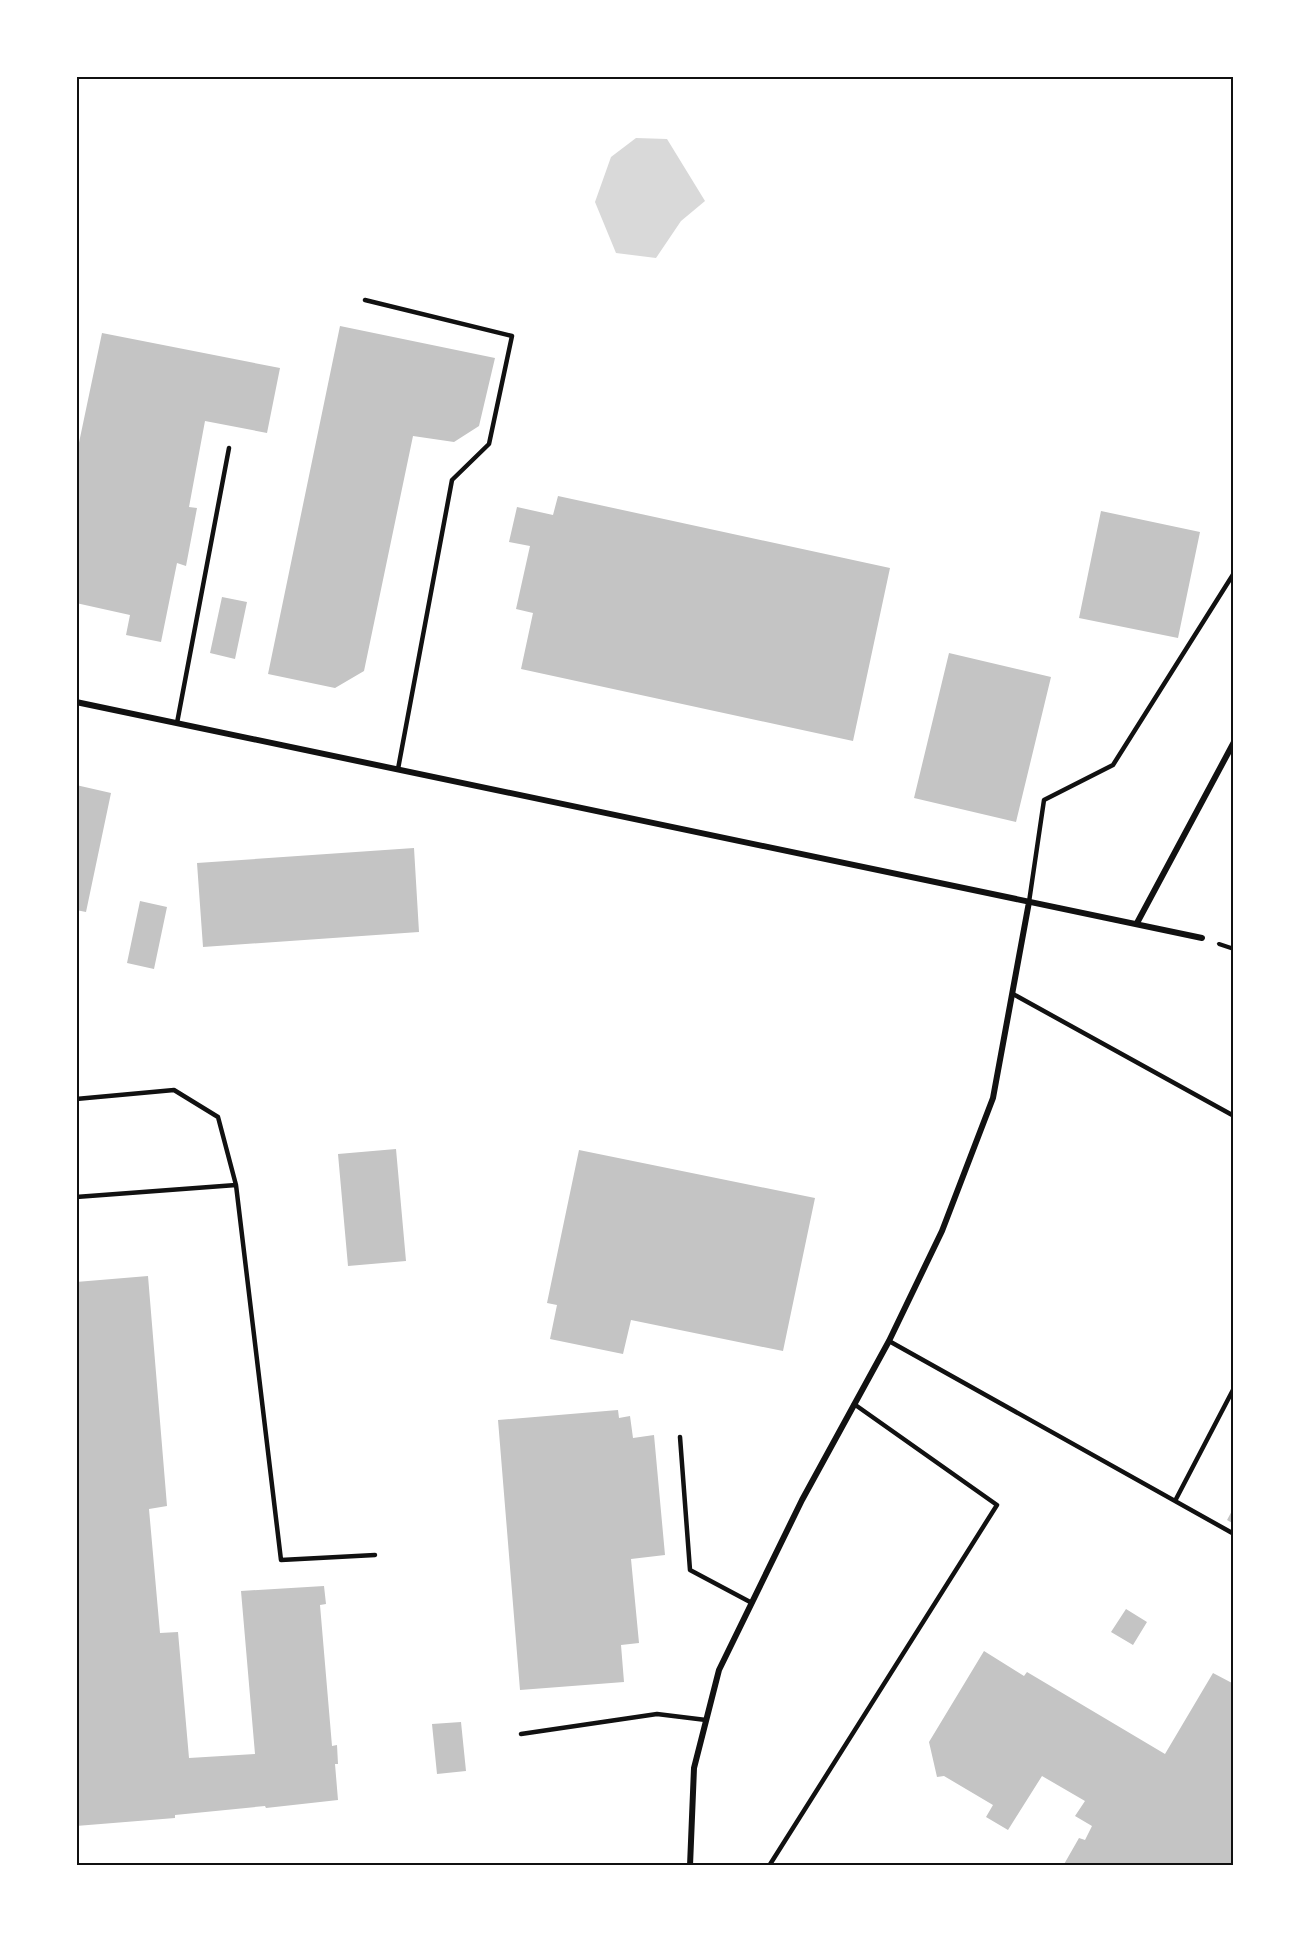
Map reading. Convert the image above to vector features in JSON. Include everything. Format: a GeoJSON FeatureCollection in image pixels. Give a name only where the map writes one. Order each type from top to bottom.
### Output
{"type":"FeatureCollection","features":[{"type":"Feature","properties":{"kind":"street"},"geometry":{"type":"LineString","coordinates":[[76,702],[1202,938]]}},
{"type":"Feature","properties":{"kind":"street"},"geometry":{"type":"LineString","coordinates":[[1137,923],[1233,742]]}},
{"type":"Feature","properties":{"kind":"street"},"geometry":{"type":"LineString","coordinates":[[690,1866],[693,1768],[719,1670],[802,1500],[889,1341],[942,1231],[993,1098],[1029,902]]}},
{"type":"Feature","properties":{"kind":"lane"},"geometry":{"type":"LineString","coordinates":[[365,300],[512,336],[489,444],[452,480],[398,769]]}},
{"type":"Feature","properties":{"kind":"lane"},"geometry":{"type":"LineString","coordinates":[[177,723],[229,448]]}},
{"type":"Feature","properties":{"kind":"lane"},"geometry":{"type":"LineString","coordinates":[[1029,902],[1044,800],[1113,765],[1233,573]]}},
{"type":"Feature","properties":{"kind":"lane"},"geometry":{"type":"LineString","coordinates":[[1013,994],[1233,1116]]}},
{"type":"Feature","properties":{"kind":"lane"},"geometry":{"type":"LineString","coordinates":[[76,1099],[174,1090],[218,1117],[236,1185],[281,1560],[375,1555]]}},
{"type":"Feature","properties":{"kind":"lane"},"geometry":{"type":"LineString","coordinates":[[76,1197],[236,1185]]}},
{"type":"Feature","properties":{"kind":"lane"},"geometry":{"type":"LineString","coordinates":[[889,1341],[1233,1534]]}},
{"type":"Feature","properties":{"kind":"lane"},"geometry":{"type":"LineString","coordinates":[[1174,1501],[1233,1388]]}},
{"type":"Feature","properties":{"kind":"lane"},"geometry":{"type":"LineString","coordinates":[[769,1866],[997,1505],[854,1404]]}},
{"type":"Feature","properties":{"kind":"lane"},"geometry":{"type":"LineString","coordinates":[[680,1437],[690,1570],[752,1603]]}},
{"type":"Feature","properties":{"kind":"lane"},"geometry":{"type":"LineString","coordinates":[[521,1734],[657,1714],[706,1720]]}},
{"type":"Feature","properties":{"kind":"shaded area"},"geometry":{"type":"Polygon","coordinates":[[[636,138],[667,139],[705,201],[681,221],[656,258],[616,253],[595,202],[611,157],[636,138]]]}},
{"type":"Feature","properties":{"kind":"building"},"geometry":{"type":"Polygon","coordinates":[[[340,326],[495,358],[479,426],[454,442],[413,436],[364,671],[335,688],[268,674],[340,326]]]}},
{"type":"Feature","properties":{"kind":"building"},"geometry":{"type":"Polygon","coordinates":[[[102,333],[280,368],[267,433],[205,421],[189,507],[197,508],[186,566],[177,563],[161,642],[126,635],[130,615],[76,603],[76,457],[102,333]]]}},
{"type":"Feature","properties":{"kind":"building"},"geometry":{"type":"Polygon","coordinates":[[[558,496],[890,568],[853,741],[521,669],[533,613],[516,609],[530,546],[509,542],[517,507],[553,515],[558,496]]]}},
{"type":"Feature","properties":{"kind":"building"},"geometry":{"type":"Polygon","coordinates":[[[1101,511],[1200,532],[1178,638],[1079,618],[1101,511]]]}},
{"type":"Feature","properties":{"kind":"building"},"geometry":{"type":"Polygon","coordinates":[[[222,597],[247,602],[235,659],[210,653],[222,597]]]}},
{"type":"Feature","properties":{"kind":"building"},"geometry":{"type":"Polygon","coordinates":[[[949,653],[1051,677],[1016,822],[914,798],[949,653]]]}},
{"type":"Feature","properties":{"kind":"building"},"geometry":{"type":"Polygon","coordinates":[[[76,785],[111,793],[86,912],[76,910],[76,785]]]}},
{"type":"Feature","properties":{"kind":"building"},"geometry":{"type":"Polygon","coordinates":[[[414,848],[419,932],[203,947],[197,863],[414,848]]]}},
{"type":"Feature","properties":{"kind":"building"},"geometry":{"type":"Polygon","coordinates":[[[140,901],[167,907],[154,969],[127,963],[140,901]]]}},
{"type":"Feature","properties":{"kind":"building"},"geometry":{"type":"Polygon","coordinates":[[[396,1149],[406,1261],[348,1266],[338,1154],[396,1149]]]}},
{"type":"Feature","properties":{"kind":"building"},"geometry":{"type":"Polygon","coordinates":[[[579,1150],[815,1198],[783,1351],[631,1320],[623,1354],[550,1339],[557,1305],[547,1303],[579,1150]]]}},
{"type":"Feature","properties":{"kind":"building"},"geometry":{"type":"Polygon","coordinates":[[[148,1276],[167,1506],[149,1509],[160,1633],[178,1632],[189,1758],[255,1754],[241,1591],[324,1586],[326,1604],[320,1605],[332,1746],[337,1745],[338,1764],[335,1764],[338,1800],[175,1815],[175,1818],[76,1826],[76,1282],[148,1276]]]}},
{"type":"Feature","properties":{"kind":"building"},"geometry":{"type":"Polygon","coordinates":[[[618,1410],[619,1418],[630,1416],[633,1438],[654,1435],[665,1555],[631,1559],[639,1643],[621,1645],[624,1682],[520,1690],[498,1420],[618,1410]]]}},
{"type":"Feature","properties":{"kind":"building"},"geometry":{"type":"Polygon","coordinates":[[[1234,1507],[1234,1524],[1227,1520],[1234,1507]]]}},
{"type":"Feature","properties":{"kind":"building"},"geometry":{"type":"Polygon","coordinates":[[[1126,1609],[1147,1622],[1133,1645],[1111,1632],[1126,1609]]]}},
{"type":"Feature","properties":{"kind":"building"},"geometry":{"type":"Polygon","coordinates":[[[984,1651],[1024,1676],[1027,1672],[1165,1754],[1213,1673],[1232,1683],[1234,1680],[1234,1866],[1063,1866],[1079,1838],[1085,1840],[1092,1826],[1075,1816],[1085,1801],[1042,1776],[1008,1830],[986,1817],[993,1805],[944,1776],[937,1777],[929,1742],[984,1651]]]}},
{"type":"Feature","properties":{"kind":"building"},"geometry":{"type":"Polygon","coordinates":[[[461,1722],[466,1771],[437,1774],[432,1724],[461,1722]]]}}]}
